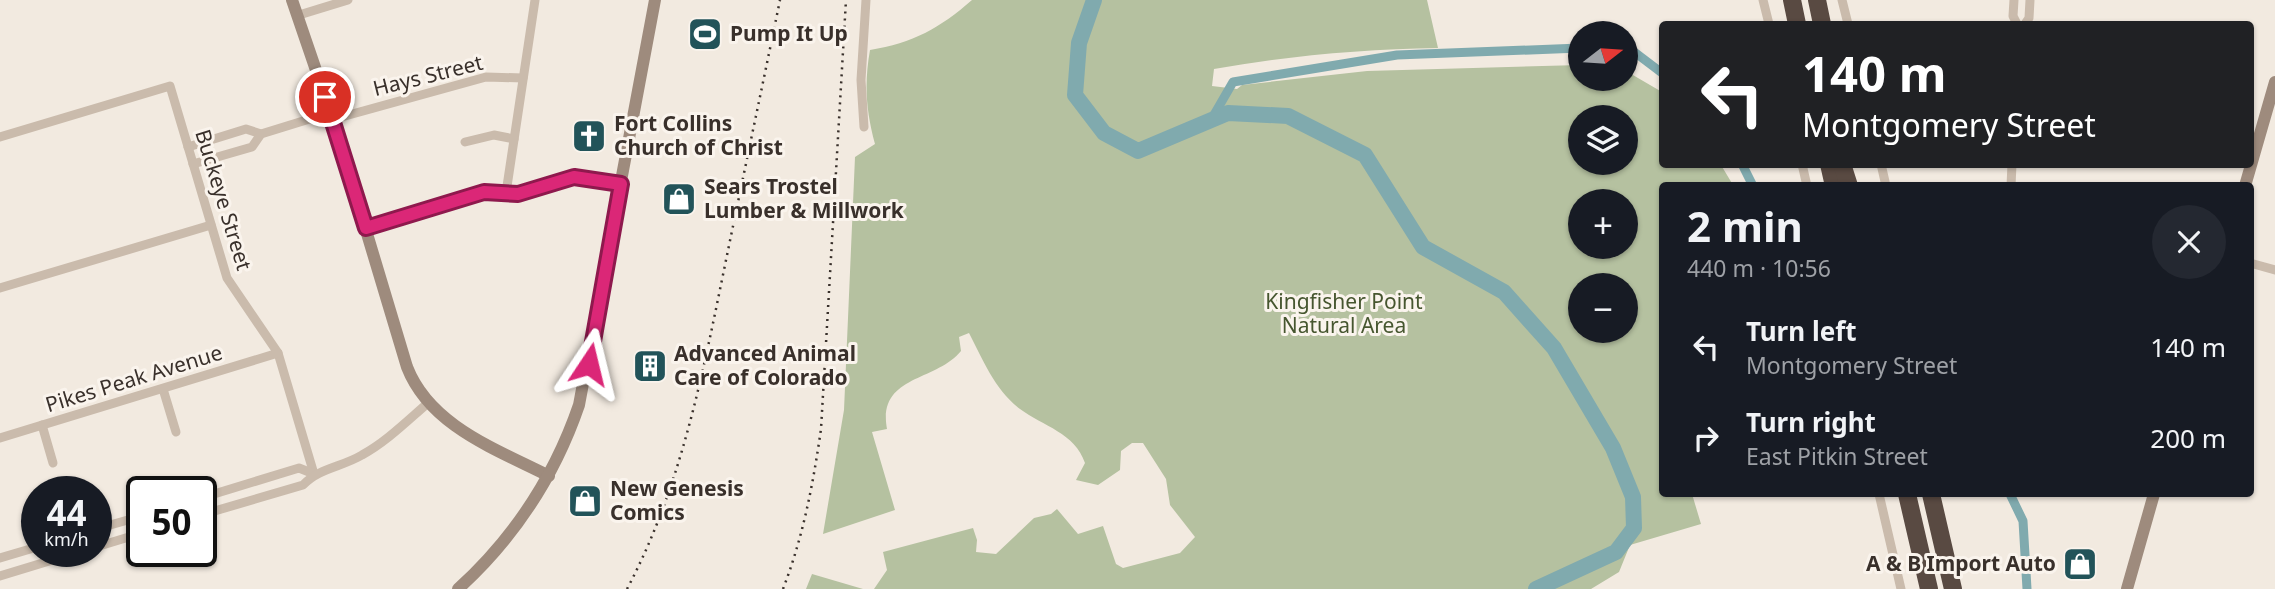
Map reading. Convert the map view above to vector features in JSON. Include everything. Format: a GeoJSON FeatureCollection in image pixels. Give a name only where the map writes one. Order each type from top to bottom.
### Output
{"type":"FeatureCollection","features":[{"type":"Feature","properties":{"kind":"highway"},"geometry":{"type":"LineString","coordinates":[[1792,0],[1796,21]]}},
{"type":"Feature","properties":{"kind":"highway"},"geometry":{"type":"LineString","coordinates":[[1817,0],[1821,21]]}},
{"type":"Feature","properties":{"kind":"highway"},"geometry":{"type":"LineString","coordinates":[[1908,497],[1929,589]]}},
{"type":"Feature","properties":{"kind":"highway"},"geometry":{"type":"LineString","coordinates":[[1932,497],[1953,589]]}},
{"type":"Feature","properties":{"kind":"street"},"geometry":{"type":"LineString","coordinates":[[292,0],[332,117],[407,367],[428,402],[456,427],[549,476]]}},
{"type":"Feature","properties":{"kind":"street"},"geometry":{"type":"LineString","coordinates":[[299,15],[348,0]]}},
{"type":"Feature","properties":{"kind":"street"},"geometry":{"type":"LineString","coordinates":[[506,193],[535,0]]}},
{"type":"Feature","properties":{"kind":"street"},"geometry":{"type":"LineString","coordinates":[[458,589],[506,540],[549,476],[566,442],[586,379],[654,0]]}},
{"type":"Feature","properties":{"kind":"street"},"geometry":{"type":"LineString","coordinates":[[864,127],[861,80],[866,0]]}},
{"type":"Feature","properties":{"kind":"street"},"geometry":{"type":"LineString","coordinates":[[1763,0],[1768,21]]}},
{"type":"Feature","properties":{"kind":"street"},"geometry":{"type":"LineString","coordinates":[[1842,0],[1847,21]]}},
{"type":"Feature","properties":{"kind":"street"},"geometry":{"type":"LineString","coordinates":[[2014,0],[2013,16],[2016,21]]}},
{"type":"Feature","properties":{"kind":"street"},"geometry":{"type":"LineString","coordinates":[[2027,21],[2030,0]]}},
{"type":"Feature","properties":{"kind":"street","name":"Hays Street"},"geometry":{"type":"LineString","coordinates":[[188,147],[246,129],[261,134],[316,117],[332,117],[486,77],[523,78]]}},
{"type":"Feature","properties":{"kind":"street"},"geometry":{"type":"LineString","coordinates":[[2254,155],[2275,82]]}},
{"type":"Feature","properties":{"kind":"street","name":"Buckeye Street"},"geometry":{"type":"LineString","coordinates":[[0,137],[170,86],[211,225],[235,294],[266,331],[278,353],[314,474]]}},
{"type":"Feature","properties":{"kind":"street","name":"Hays Street"},"geometry":{"type":"LineString","coordinates":[[193,164],[252,147],[261,134]]}},
{"type":"Feature","properties":{"kind":"street"},"geometry":{"type":"LineString","coordinates":[[465,142],[494,135],[514,139]]}},
{"type":"Feature","properties":{"kind":"street"},"geometry":{"type":"LineString","coordinates":[[366,228],[484,192],[518,194],[574,177],[621,184]]}},
{"type":"Feature","properties":{"kind":"street"},"geometry":{"type":"LineString","coordinates":[[0,288],[211,225]]}},
{"type":"Feature","properties":{"kind":"street"},"geometry":{"type":"LineString","coordinates":[[2254,264],[2275,270]]}},
{"type":"Feature","properties":{"kind":"street","name":"Pikes Peak Avenue"},"geometry":{"type":"LineString","coordinates":[[0,438],[278,353]]}},
{"type":"Feature","properties":{"kind":"street"},"geometry":{"type":"LineString","coordinates":[[163,389],[176,432]]}},
{"type":"Feature","properties":{"kind":"street"},"geometry":{"type":"LineString","coordinates":[[217,511],[303,485],[314,474],[345,464],[373,449],[428,402]]}},
{"type":"Feature","properties":{"kind":"street"},"geometry":{"type":"LineString","coordinates":[[42,425],[53,463]]}},
{"type":"Feature","properties":{"kind":"street"},"geometry":{"type":"LineString","coordinates":[[217,493],[299,468],[314,474]]}},
{"type":"Feature","properties":{"kind":"street"},"geometry":{"type":"LineString","coordinates":[[1880,497],[1901,589]]}},
{"type":"Feature","properties":{"kind":"street"},"geometry":{"type":"LineString","coordinates":[[2127,589],[2153,497]]}},
{"type":"Feature","properties":{"kind":"street"},"geometry":{"type":"LineString","coordinates":[[0,558],[21,552]]}},
{"type":"Feature","properties":{"kind":"street"},"geometry":{"type":"LineString","coordinates":[[0,576],[30,567]]}},
{"type":"Feature","properties":{"kind":"green space","name":"Kingfisher Point Natural Area"},"geometry":{"type":"Polygon","coordinates":[[[972,0],[1427,0],[1438,48],[1326,54],[1214,69],[1212,86],[1237,89],[1242,85],[1367,71],[1568,65],[1568,91],[1638,91],[1638,78],[1659,90],[1659,168],[1723,168],[1731,182],[1659,182],[1659,497],[1693,497],[1701,524],[1630,545],[1619,572],[1591,589],[874,589],[887,570],[883,552],[973,528],[977,540],[976,552],[996,554],[1034,518],[1051,514],[1057,509],[1078,534],[1103,526],[1116,564],[1123,568],[1180,553],[1195,537],[1170,505],[1166,479],[1143,443],[1132,443],[1121,451],[1120,470],[1098,485],[1076,480],[1085,463],[1074,444],[1020,409],[1003,393],[969,333],[959,337],[961,351],[950,361],[899,389],[891,398],[886,411],[887,429],[872,432],[895,510],[823,534],[844,410],[855,157],[875,144],[867,97],[870,50],[900,43],[925,33],[972,0]]]}},
{"type":"Feature","properties":{"kind":"green space"},"geometry":{"type":"Polygon","coordinates":[[[812,574],[863,589],[806,589],[812,574]]]}},
{"type":"Feature","properties":{"kind":"waterway"},"geometry":{"type":"LineString","coordinates":[[1094,0],[1079,43],[1075,95],[1104,133],[1138,151],[1228,113],[1288,116],[1365,155],[1423,247],[1504,292],[1554,348],[1613,448],[1633,497],[1634,528],[1616,552],[1536,589]]}},
{"type":"Feature","properties":{"kind":"waterway"},"geometry":{"type":"LineString","coordinates":[[1211,120],[1233,82],[1397,55],[1568,48]]}},
{"type":"Feature","properties":{"kind":"waterway"},"geometry":{"type":"LineString","coordinates":[[1638,55],[1659,71]]}},
{"type":"Feature","properties":{"kind":"waterway"},"geometry":{"type":"LineString","coordinates":[[1744,168],[1751,182]]}},
{"type":"Feature","properties":{"kind":"waterway"},"geometry":{"type":"LineString","coordinates":[[2011,497],[2023,521],[2027,589]]}},
{"type":"Feature","properties":{"kind":"railway"},"geometry":{"type":"LineString","coordinates":[[627,589],[662,511],[688,431],[708,349],[780,0]]}},
{"type":"Feature","properties":{"kind":"railway"},"geometry":{"type":"LineString","coordinates":[[783,589],[806,510],[821,429],[846,0]]}},
{"type":"Feature","properties":{"kind":"place","name":"Pump It Up"},"geometry":{"type":"Point","coordinates":[705,34]}},
{"type":"Feature","properties":{"kind":"place","name":"Fort Collins Church of Christ"},"geometry":{"type":"Point","coordinates":[589,136]}},
{"type":"Feature","properties":{"kind":"place","name":"Sears Trostel Lumber & Millwork"},"geometry":{"type":"Point","coordinates":[679,199]}},
{"type":"Feature","properties":{"kind":"place","name":"Advanced Animal Care of Colorado"},"geometry":{"type":"Point","coordinates":[650,366]}},
{"type":"Feature","properties":{"kind":"place","name":"New Genesis Comics"},"geometry":{"type":"Point","coordinates":[585,501]}},
{"type":"Feature","properties":{"kind":"place","name":"A & B Import Auto"},"geometry":{"type":"Point","coordinates":[2080,564]}},
{"type":"Feature","properties":{"kind":"route"},"geometry":{"type":"LineString","coordinates":[[325,97],[366,228],[484,192],[518,194],[574,177],[621,184],[589,364]]}}]}
